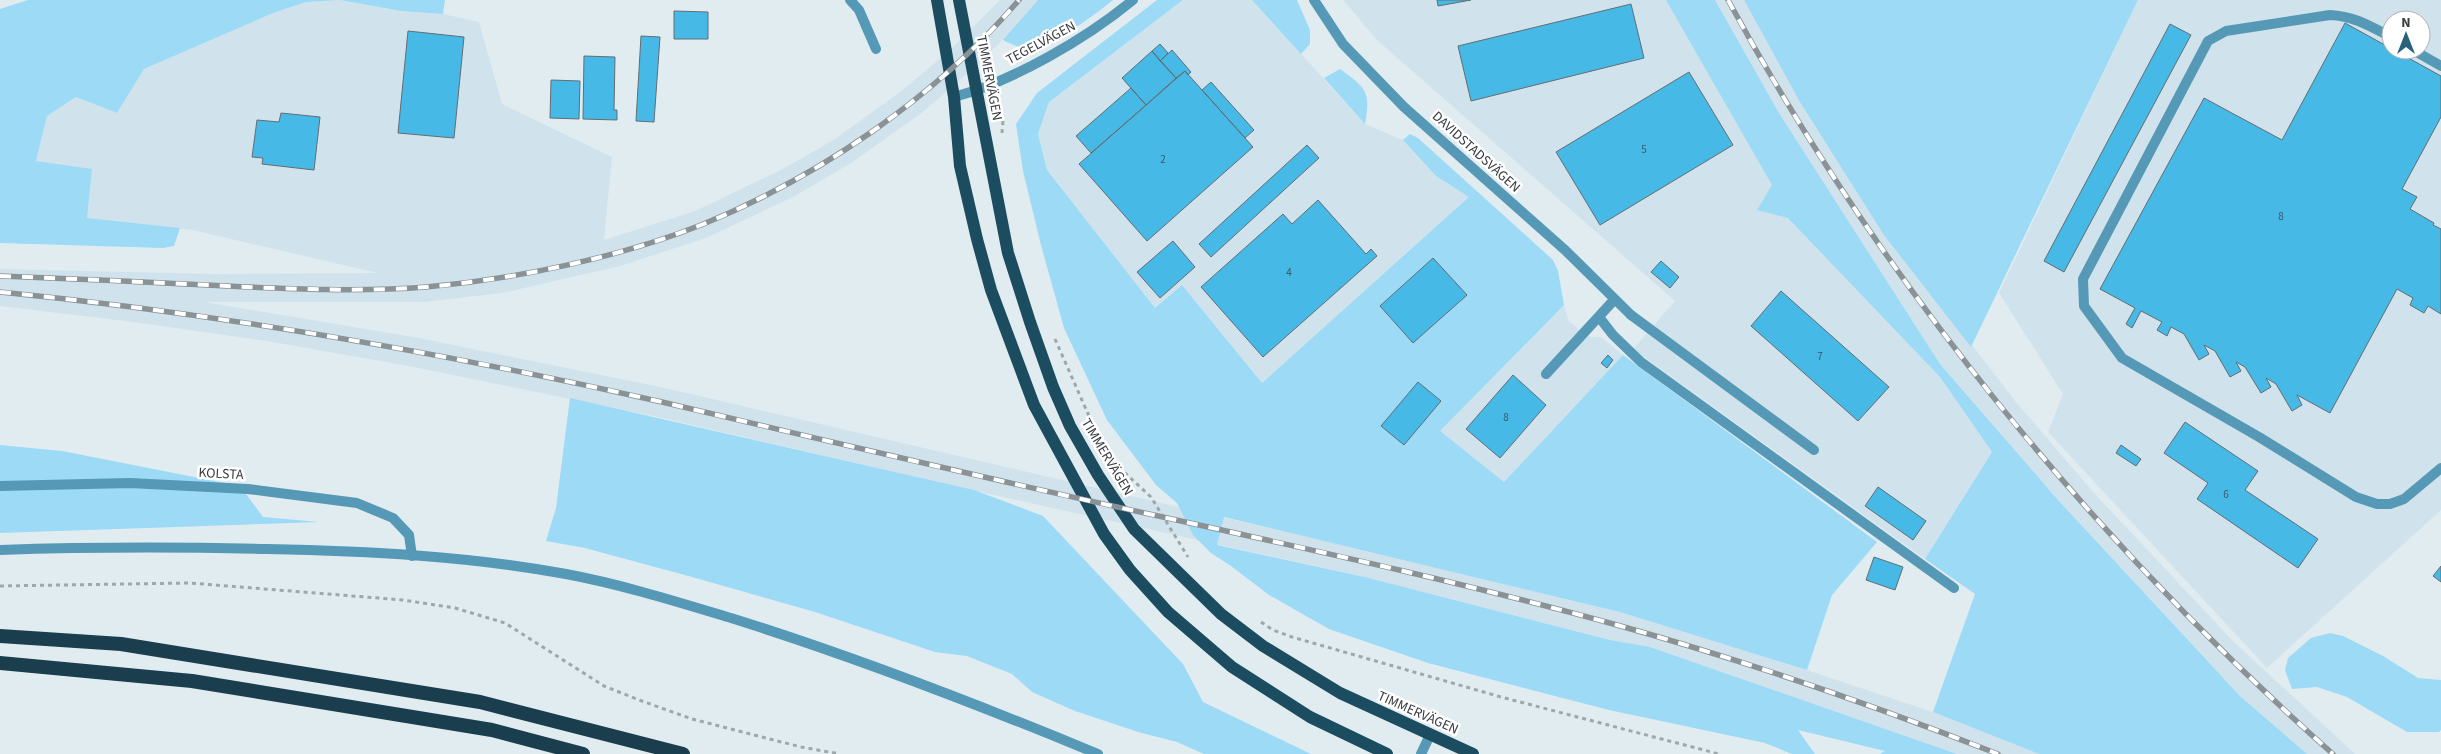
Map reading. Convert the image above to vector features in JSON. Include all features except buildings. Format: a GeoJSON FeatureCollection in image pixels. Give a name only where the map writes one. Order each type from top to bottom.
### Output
{"type":"FeatureCollection","features":[{"type":"Feature","properties":{"kind":"highway"},"geometry":{"type":"LineString","coordinates":[[0,636],[121,644],[480,702],[683,754]]}},
{"type":"Feature","properties":{"kind":"highway"},"geometry":{"type":"LineString","coordinates":[[0,663],[192,681],[492,730],[582,754]]}},
{"type":"Feature","properties":{"kind":"main road"},"geometry":{"type":"LineString","coordinates":[[937,0],[954,97],[960,166],[991,290],[1034,405],[1104,534],[1130,570],[1168,612],[1232,667],[1310,717],[1387,754]]}},
{"type":"Feature","properties":{"kind":"main road","name":"TIMMERVÄGEN"},"geometry":{"type":"LineString","coordinates":[[959,0],[1008,253],[1036,341],[1070,426],[1098,474],[1134,529],[1221,614],[1263,646],[1340,693],[1473,754]]}},
{"type":"Feature","properties":{"kind":"street"},"geometry":{"type":"LineString","coordinates":[[850,0],[859,10],[876,49]]}},
{"type":"Feature","properties":{"kind":"street","name":"TEGELVÄGEN"},"geometry":{"type":"LineString","coordinates":[[954,97],[976,91],[1068,45],[1112,18],[1133,0]]}},
{"type":"Feature","properties":{"kind":"street","name":"DAVIDSTADSVÄGEN"},"geometry":{"type":"LineString","coordinates":[[1314,0],[1343,44],[1404,107],[1565,250],[1614,300],[1631,315],[1814,450]]}},
{"type":"Feature","properties":{"kind":"street"},"geometry":{"type":"LineString","coordinates":[[2381,32],[2360,20],[2347,16],[2330,15],[2226,31],[2208,41],[2083,280],[2082,292],[2084,306],[2122,358],[2260,438],[2356,497],[2376,504],[2390,504],[2404,499],[2441,468]]}},
{"type":"Feature","properties":{"kind":"street"},"geometry":{"type":"LineString","coordinates":[[1546,374],[1582,332],[1614,300]]}},
{"type":"Feature","properties":{"kind":"street"},"geometry":{"type":"LineString","coordinates":[[1599,316],[1613,335],[1641,362],[1954,588]]}},
{"type":"Feature","properties":{"kind":"street","name":"KOLSTA"},"geometry":{"type":"LineString","coordinates":[[0,486],[130,483],[248,489],[358,502],[393,518],[409,535],[412,556]]}},
{"type":"Feature","properties":{"kind":"street"},"geometry":{"type":"LineString","coordinates":[[0,550],[83,547],[331,550],[412,556],[568,574],[685,604],[797,639],[913,680],[1098,754]]}},
{"type":"Feature","properties":{"kind":"street"},"geometry":{"type":"LineString","coordinates":[[1421,754],[1430,735]]}},
{"type":"Feature","properties":{"kind":"path"},"geometry":{"type":"LineString","coordinates":[[1052,330],[1065,366],[1100,441],[1111,460],[1151,497],[1162,511],[1189,559]]}},
{"type":"Feature","properties":{"kind":"path"},"geometry":{"type":"LineString","coordinates":[[0,586],[190,584],[402,600],[455,608],[505,623],[604,686],[639,700],[692,719],[801,747],[840,754]]}},
{"type":"Feature","properties":{"kind":"path"},"geometry":{"type":"LineString","coordinates":[[1258,620],[1274,630],[1292,637],[1501,697],[1718,754]]}},
{"type":"Feature","properties":{"kind":"shaded area"},"geometry":{"type":"Polygon","coordinates":[[[28,0],[340,0],[306,2],[273,13],[144,69],[117,113],[76,97],[47,116],[36,161],[92,169],[87,218],[180,228],[174,246],[163,248],[0,243],[0,9],[28,0]]]}},
{"type":"Feature","properties":{"kind":"shaded area"},"geometry":{"type":"Polygon","coordinates":[[[340,0],[401,11],[443,14],[479,22],[502,104],[612,157],[604,240],[695,211],[781,170],[835,139],[904,89],[950,50],[1000,0],[1038,0],[1013,30],[923,112],[851,163],[795,196],[706,238],[620,266],[502,293],[424,302],[204,302],[419,338],[665,388],[1528,588],[1620,612],[1807,670],[1933,712],[2039,754],[1957,754],[1650,647],[1610,640],[1369,578],[985,493],[658,417],[414,367],[267,341],[0,306],[0,269],[217,274],[378,273],[192,230],[87,218],[36,161],[47,116],[76,97],[117,113],[144,69],[273,13],[306,2],[340,0]]]}},
{"type":"Feature","properties":{"kind":"shaded area"},"geometry":{"type":"Polygon","coordinates":[[[340,0],[445,0],[443,14],[401,11],[340,0]]]}},
{"type":"Feature","properties":{"kind":"shaded area"},"geometry":{"type":"Polygon","coordinates":[[[1038,0],[1113,0],[1071,30],[1035,47],[1025,48],[1003,40],[1038,0]]]}},
{"type":"Feature","properties":{"kind":"shaded area"},"geometry":{"type":"Polygon","coordinates":[[[1157,0],[1183,0],[1049,102],[1038,134],[1047,170],[1155,308],[1182,285],[1262,383],[1469,197],[1436,176],[1403,140],[1410,134],[1418,138],[1553,260],[1558,271],[1564,305],[1440,431],[1504,482],[1623,355],[1877,542],[1832,595],[1807,670],[1620,612],[1224,517],[1217,545],[1369,578],[1610,640],[1650,647],[1957,754],[1880,754],[1885,751],[1798,730],[1815,754],[1792,754],[1765,743],[1609,710],[1428,663],[1329,629],[1269,595],[1211,553],[1193,535],[1177,503],[1156,485],[1107,420],[1064,328],[1023,171],[1016,124],[1037,93],[1157,0]]]}},
{"type":"Feature","properties":{"kind":"shaded area"},"geometry":{"type":"Polygon","coordinates":[[[1183,0],[1252,0],[1365,124],[1403,140],[1436,176],[1470,197],[1262,383],[1182,285],[1155,308],[1047,170],[1038,134],[1049,102],[1183,0]]]}},
{"type":"Feature","properties":{"kind":"shaded area"},"geometry":{"type":"Polygon","coordinates":[[[1252,0],[1297,0],[1310,30],[1310,44],[1301,54],[1252,0]]]}},
{"type":"Feature","properties":{"kind":"shaded area"},"geometry":{"type":"Polygon","coordinates":[[[1343,0],[1667,0],[1773,184],[1757,210],[1789,218],[1940,377],[1992,452],[1925,559],[1633,349],[1675,301],[1378,41],[1343,0]]]}},
{"type":"Feature","properties":{"kind":"shaded area"},"geometry":{"type":"Polygon","coordinates":[[[1666,0],[1715,0],[1779,113],[1940,364],[2058,500],[2240,696],[2307,754],[2039,754],[1933,712],[1975,594],[1925,559],[1992,452],[1940,377],[1788,218],[1757,210],[1772,185],[1666,0]]]}},
{"type":"Feature","properties":{"kind":"shaded area"},"geometry":{"type":"Polygon","coordinates":[[[1715,0],[1744,0],[1768,43],[1936,298],[2016,402],[2094,493],[2232,640],[2355,754],[2307,754],[2240,696],[2058,500],[1940,364],[1779,113],[1715,0]]]}},
{"type":"Feature","properties":{"kind":"shaded area"},"geometry":{"type":"Polygon","coordinates":[[[1744,0],[2138,0],[1971,347],[1884,235],[1800,102],[1744,0]]]}},
{"type":"Feature","properties":{"kind":"shaded area"},"geometry":{"type":"Polygon","coordinates":[[[2138,0],[2441,0],[2441,510],[2267,668],[2048,432],[2063,394],[1999,293],[2138,0]]]}},
{"type":"Feature","properties":{"kind":"shaded area"},"geometry":{"type":"Polygon","coordinates":[[[1340,69],[1361,86],[1367,97],[1365,124],[1324,78],[1340,69]]]}},
{"type":"Feature","properties":{"kind":"shaded area"},"geometry":{"type":"Polygon","coordinates":[[[1564,305],[1569,321],[1591,337],[1601,337],[1623,355],[1504,482],[1439,431],[1564,305]]]}},
{"type":"Feature","properties":{"kind":"shaded area"},"geometry":{"type":"Polygon","coordinates":[[[570,398],[974,490],[1043,516],[1183,664],[1203,702],[1311,754],[1204,754],[1177,742],[1138,732],[1075,711],[1032,692],[1012,674],[967,656],[935,652],[815,612],[585,548],[546,541],[556,508],[570,398]]]}},
{"type":"Feature","properties":{"kind":"shaded area"},"geometry":{"type":"Polygon","coordinates":[[[0,445],[62,451],[240,486],[263,517],[319,522],[0,533],[0,445]]]}},
{"type":"Feature","properties":{"kind":"shaded area"},"geometry":{"type":"Polygon","coordinates":[[[2330,633],[2343,636],[2383,656],[2418,678],[2441,680],[2441,730],[2439,732],[2407,732],[2347,697],[2317,687],[2292,689],[2285,670],[2288,658],[2311,638],[2330,633]]]}},
{"type":"Feature","properties":{"kind":"railway"},"geometry":{"type":"LineString","coordinates":[[0,276],[276,288],[377,289],[426,287],[495,279],[601,257],[669,237],[701,225],[745,206],[832,158],[873,131],[951,69],[986,36],[1019,0]]}},
{"type":"Feature","properties":{"kind":"railway"},"geometry":{"type":"LineString","coordinates":[[1728,0],[1788,105],[1853,207],[1923,306],[1998,403],[2076,496],[2159,586],[2244,672],[2333,754]]}},
{"type":"Feature","properties":{"kind":"railway"},"geometry":{"type":"LineString","coordinates":[[0,292],[83,301],[250,324],[415,351],[498,367],[662,402],[993,479],[1384,566],[1540,604],[1713,653],[1857,701],[1998,754]]}}]}
